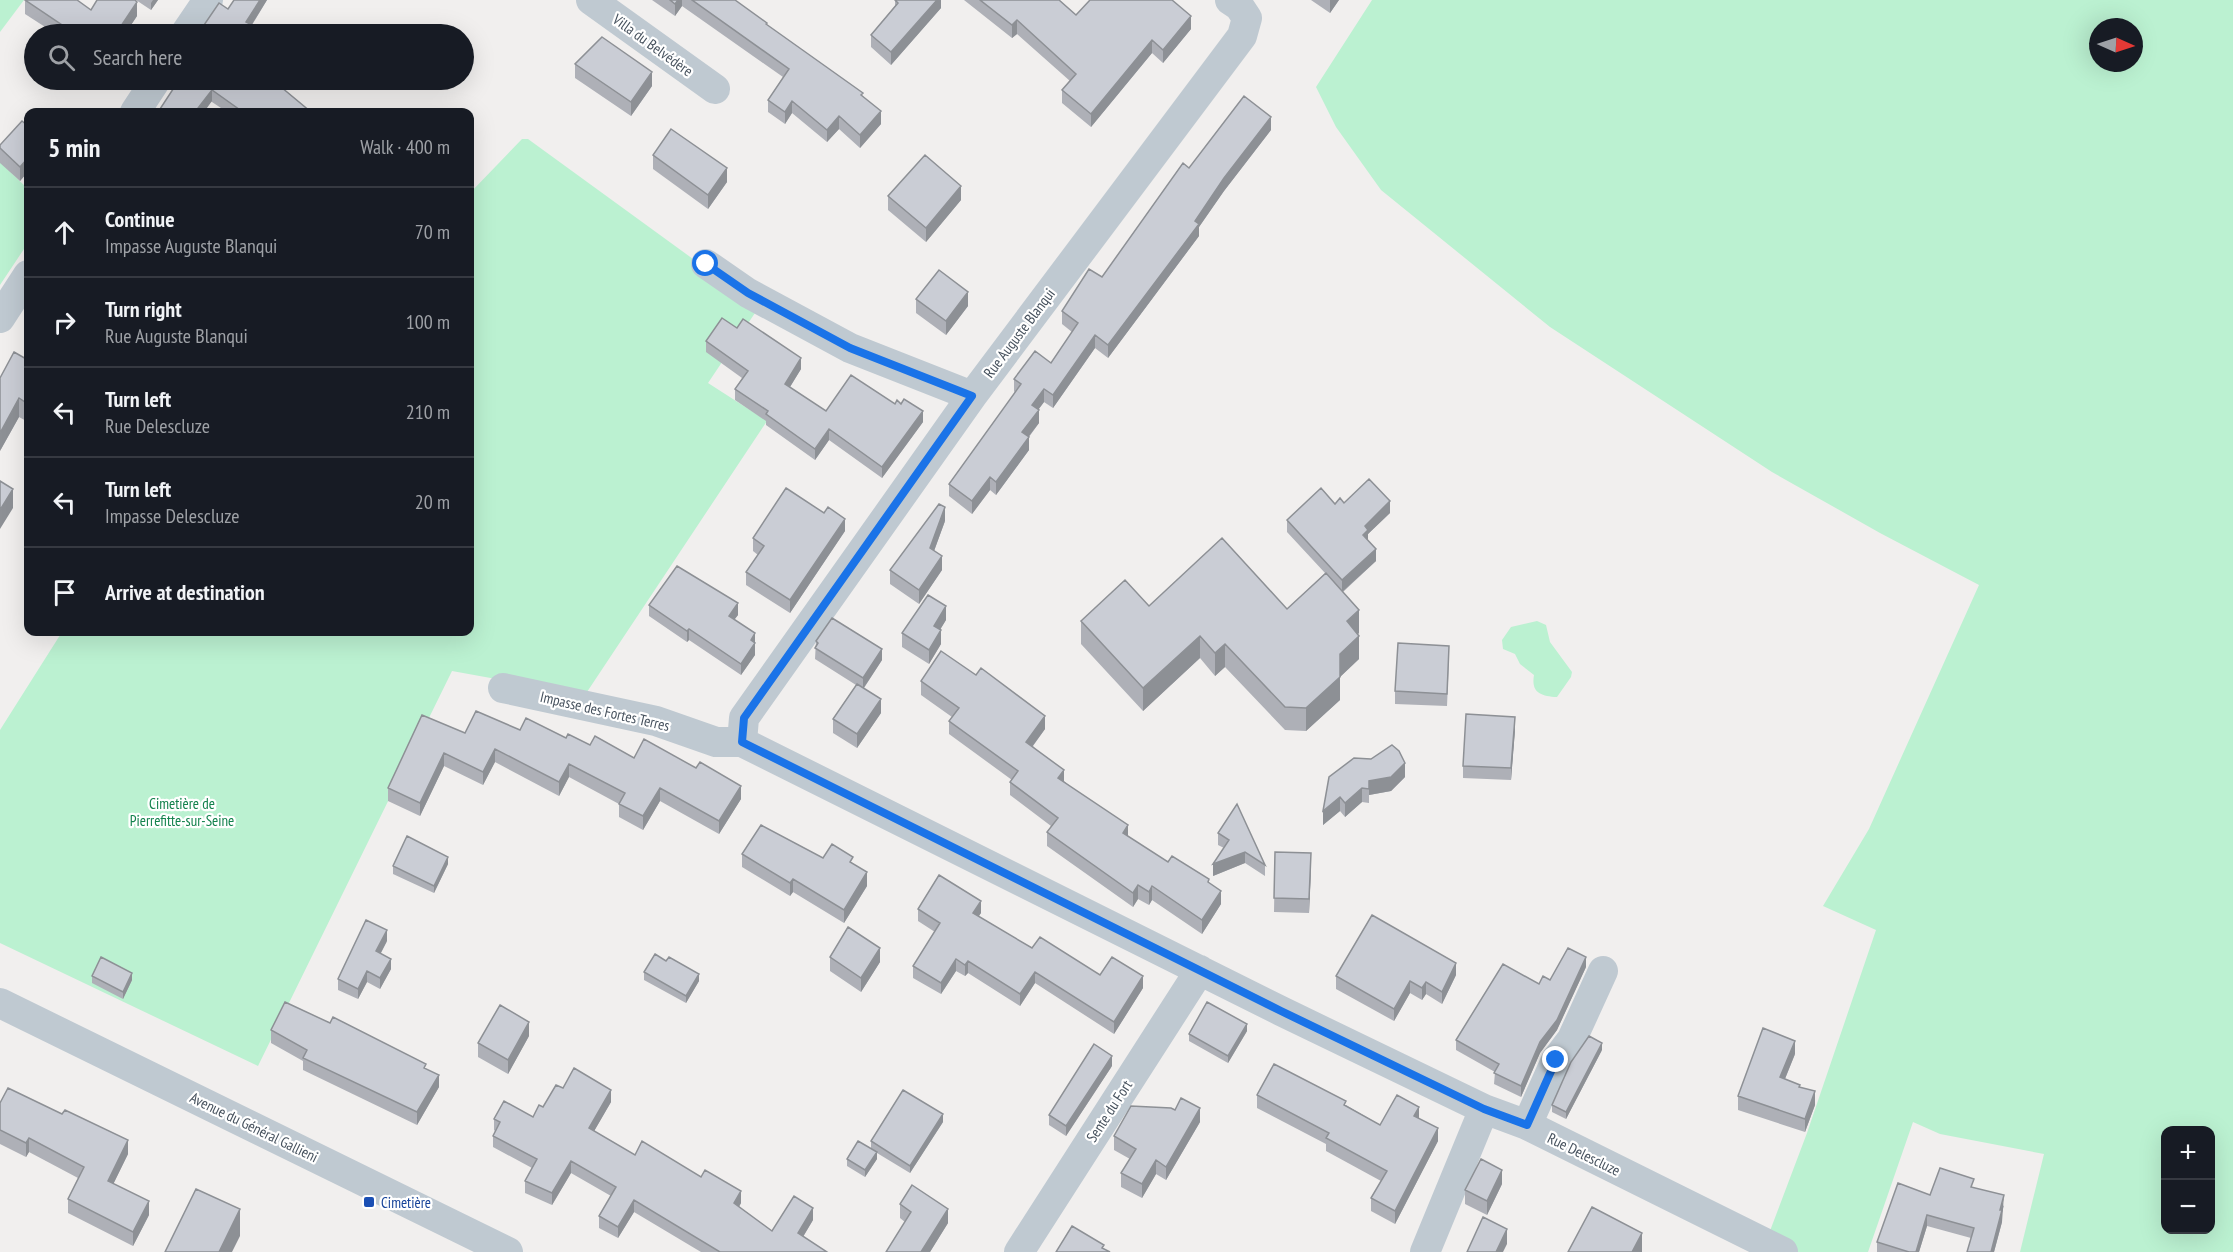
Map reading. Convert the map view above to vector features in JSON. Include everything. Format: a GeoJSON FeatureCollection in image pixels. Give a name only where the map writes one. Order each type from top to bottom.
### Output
{"type":"FeatureCollection","features":[{"type":"Feature","properties":{"kind":"street"},"geometry":{"type":"LineString","coordinates":[[192,24],[208,0]]}},
{"type":"Feature","properties":{"kind":"street","name":"Villa du Belvédère"},"geometry":{"type":"LineString","coordinates":[[591,0],[715,89]]}},
{"type":"Feature","properties":{"kind":"street","name":"Rue Auguste Blanqui"},"geometry":{"type":"LineString","coordinates":[[742,742],[744,718],[972,396],[1242,36],[1238,9]]}},
{"type":"Feature","properties":{"kind":"street"},"geometry":{"type":"LineString","coordinates":[[138,108],[149,90]]}},
{"type":"Feature","properties":{"kind":"street"},"geometry":{"type":"LineString","coordinates":[[706,264],[748,293],[850,348],[972,396]]}},
{"type":"Feature","properties":{"kind":"street"},"geometry":{"type":"LineString","coordinates":[[0,318],[24,281]]}},
{"type":"Feature","properties":{"kind":"street","name":"Impasse des Fortes Terres"},"geometry":{"type":"LineString","coordinates":[[503,688],[656,721],[716,742],[742,742]]}},
{"type":"Feature","properties":{"kind":"street","name":"Rue Delescluze"},"geometry":{"type":"LineString","coordinates":[[742,742],[1200,970],[1484,1109],[1527,1125],[1783,1252]]}},
{"type":"Feature","properties":{"kind":"street","name":"Sente du Fort"},"geometry":{"type":"LineString","coordinates":[[1019,1252],[1200,970]]}},
{"type":"Feature","properties":{"kind":"street"},"geometry":{"type":"LineString","coordinates":[[1527,1125],[1556,1060],[1572,1040],[1604,971]]}},
{"type":"Feature","properties":{"kind":"street","name":"Avenue du Général Gallieni"},"geometry":{"type":"LineString","coordinates":[[0,1003],[508,1252]]}},
{"type":"Feature","properties":{"kind":"street"},"geometry":{"type":"LineString","coordinates":[[1425,1252],[1484,1109]]}},
{"type":"Feature","properties":{"kind":"green space"},"geometry":{"type":"Polygon","coordinates":[[[0,0],[24,0],[0,32],[0,0]]]}},
{"type":"Feature","properties":{"kind":"green space"},"geometry":{"type":"Polygon","coordinates":[[[1372,0],[2233,0],[2233,1252],[2020,1252],[2044,1154],[1940,1134],[1913,1122],[1868,1252],[1762,1252],[1807,1133],[1876,930],[1823,906],[1869,829],[1979,585],[1772,472],[1550,327],[1381,190],[1336,127],[1316,87],[1372,0]]]}},
{"type":"Feature","properties":{"kind":"green space","name":"Cimetière de Pierrefitte-sur-Seine"},"geometry":{"type":"Polygon","coordinates":[[[522,139],[528,139],[759,307],[708,383],[767,421],[585,695],[452,671],[258,1066],[0,943],[0,730],[59,636],[474,636],[474,189],[522,139]]]}},
{"type":"Feature","properties":{"kind":"green space"},"geometry":{"type":"Polygon","coordinates":[[[0,162],[24,185],[24,249],[0,285],[0,162]]]}},
{"type":"Feature","properties":{"kind":"green space"},"geometry":{"type":"Polygon","coordinates":[[[1537,621],[1546,625],[1550,642],[1572,672],[1557,697],[1546,696],[1538,692],[1533,681],[1534,675],[1520,664],[1515,654],[1503,649],[1502,640],[1511,627],[1537,621]]]}},
{"type":"Feature","properties":{"kind":"building"},"geometry":{"type":"Polygon","coordinates":[[[25,0],[77,0],[91,10],[97,0],[135,0],[137,2],[122,24],[61,24],[25,0]]]}},
{"type":"Feature","properties":{"kind":"building"},"geometry":{"type":"Polygon","coordinates":[[[234,0],[260,0],[246,22],[250,24],[205,24],[219,3],[228,9],[234,0]]]}},
{"type":"Feature","properties":{"kind":"building"},"geometry":{"type":"Polygon","coordinates":[[[692,0],[735,0],[863,93],[861,95],[881,111],[860,135],[839,116],[827,130],[792,101],[785,112],[768,100],[789,69],[692,0]]]}},
{"type":"Feature","properties":{"kind":"building"},"geometry":{"type":"Polygon","coordinates":[[[895,0],[937,0],[891,52],[871,35],[898,3],[895,0]]]}},
{"type":"Feature","properties":{"kind":"building"},"geometry":{"type":"Polygon","coordinates":[[[980,0],[1059,0],[1076,15],[1090,0],[1172,0],[1191,16],[1163,50],[1152,40],[1091,114],[1062,90],[1076,74],[1017,20],[1012,25],[980,0]]]}},
{"type":"Feature","properties":{"kind":"building"},"geometry":{"type":"Polygon","coordinates":[[[602,37],[652,72],[631,102],[575,64],[602,37]]]}},
{"type":"Feature","properties":{"kind":"building"},"geometry":{"type":"Polygon","coordinates":[[[172,90],[212,90],[198,108],[161,108],[172,90]]]}},
{"type":"Feature","properties":{"kind":"building"},"geometry":{"type":"Polygon","coordinates":[[[212,90],[285,90],[306,108],[237,108],[212,90]]]}},
{"type":"Feature","properties":{"kind":"building"},"geometry":{"type":"Polygon","coordinates":[[[1244,96],[1271,117],[1224,178],[1195,221],[1199,224],[1108,345],[1095,335],[1053,395],[1044,389],[1032,405],[1039,410],[1022,432],[1029,437],[996,482],[990,477],[972,501],[949,484],[1021,384],[1014,379],[1035,351],[1051,363],[1078,323],[1062,311],[1089,269],[1102,277],[1183,163],[1189,168],[1244,96]]]}},
{"type":"Feature","properties":{"kind":"building"},"geometry":{"type":"Polygon","coordinates":[[[22,121],[24,123],[24,162],[20,167],[0,148],[0,145],[22,121]]]}},
{"type":"Feature","properties":{"kind":"building"},"geometry":{"type":"Polygon","coordinates":[[[671,129],[727,168],[708,195],[653,155],[671,129]]]}},
{"type":"Feature","properties":{"kind":"building"},"geometry":{"type":"Polygon","coordinates":[[[925,155],[961,186],[926,228],[888,196],[925,155]]]}},
{"type":"Feature","properties":{"kind":"building"},"geometry":{"type":"Polygon","coordinates":[[[939,270],[968,292],[946,321],[916,299],[939,270]]]}},
{"type":"Feature","properties":{"kind":"building"},"geometry":{"type":"Polygon","coordinates":[[[722,318],[737,328],[743,319],[801,358],[785,384],[826,411],[851,375],[895,404],[897,400],[901,404],[904,399],[923,411],[882,467],[829,429],[815,449],[766,414],[768,411],[735,389],[748,371],[706,341],[722,318]]]}},
{"type":"Feature","properties":{"kind":"building"},"geometry":{"type":"Polygon","coordinates":[[[14,352],[24,358],[24,401],[19,398],[0,433],[0,378],[14,352]]]}},
{"type":"Feature","properties":{"kind":"building"},"geometry":{"type":"Polygon","coordinates":[[[1369,479],[1390,501],[1365,526],[1368,530],[1363,535],[1376,549],[1342,580],[1287,520],[1321,488],[1335,504],[1340,498],[1344,503],[1369,479]]]}},
{"type":"Feature","properties":{"kind":"building"},"geometry":{"type":"Polygon","coordinates":[[[0,481],[13,489],[0,510],[0,481]]]}},
{"type":"Feature","properties":{"kind":"building"},"geometry":{"type":"Polygon","coordinates":[[[786,488],[824,513],[828,507],[845,519],[790,600],[746,572],[764,546],[753,538],[786,488]]]}},
{"type":"Feature","properties":{"kind":"building"},"geometry":{"type":"Polygon","coordinates":[[[939,504],[945,507],[930,548],[942,556],[919,590],[890,570],[939,504]]]}},
{"type":"Feature","properties":{"kind":"building"},"geometry":{"type":"Polygon","coordinates":[[[1222,538],[1287,609],[1326,573],[1359,610],[1347,621],[1359,636],[1340,654],[1340,677],[1306,708],[1285,707],[1225,644],[1215,653],[1200,636],[1143,688],[1081,621],[1125,580],[1149,606],[1222,538]]]}},
{"type":"Feature","properties":{"kind":"building"},"geometry":{"type":"Polygon","coordinates":[[[677,566],[738,603],[729,616],[755,633],[751,640],[755,643],[741,664],[649,605],[677,566]]]}},
{"type":"Feature","properties":{"kind":"building"},"geometry":{"type":"Polygon","coordinates":[[[928,595],[946,606],[934,626],[941,630],[929,650],[902,633],[928,595]]]}},
{"type":"Feature","properties":{"kind":"building"},"geometry":{"type":"Polygon","coordinates":[[[832,618],[882,649],[863,678],[815,648],[818,643],[816,641],[832,618]]]}},
{"type":"Feature","properties":{"kind":"building"},"geometry":{"type":"Polygon","coordinates":[[[1398,643],[1449,646],[1447,694],[1395,691],[1398,643]]]}},
{"type":"Feature","properties":{"kind":"building"},"geometry":{"type":"Polygon","coordinates":[[[941,651],[976,675],[981,668],[1045,716],[1026,742],[1064,770],[1058,778],[1128,825],[1123,833],[1168,862],[1172,856],[1209,879],[1208,882],[1221,891],[1202,920],[1152,886],[1149,892],[1138,885],[1133,893],[1047,832],[1058,818],[1010,782],[1018,771],[949,721],[959,708],[921,681],[941,651]]]}},
{"type":"Feature","properties":{"kind":"building"},"geometry":{"type":"Polygon","coordinates":[[[857,684],[881,699],[857,734],[833,719],[857,684]]]}},
{"type":"Feature","properties":{"kind":"building"},"geometry":{"type":"Polygon","coordinates":[[[476,711],[520,730],[526,718],[566,738],[568,734],[590,745],[595,736],[634,758],[644,739],[696,768],[700,762],[741,786],[719,821],[660,788],[643,816],[619,804],[625,793],[569,764],[559,782],[495,749],[483,772],[444,753],[420,803],[388,788],[422,715],[465,733],[476,711]]]}},
{"type":"Feature","properties":{"kind":"building"},"geometry":{"type":"Polygon","coordinates":[[[1466,714],[1515,717],[1511,768],[1463,766],[1466,714]]]}},
{"type":"Feature","properties":{"kind":"building"},"geometry":{"type":"Polygon","coordinates":[[[1392,745],[1399,751],[1405,763],[1391,777],[1369,781],[1369,789],[1362,788],[1345,803],[1340,797],[1323,811],[1329,777],[1354,758],[1371,759],[1392,745]]]}},
{"type":"Feature","properties":{"kind":"building"},"geometry":{"type":"Polygon","coordinates":[[[1237,804],[1265,865],[1245,852],[1213,864],[1229,840],[1218,833],[1237,804]]]}},
{"type":"Feature","properties":{"kind":"building"},"geometry":{"type":"Polygon","coordinates":[[[761,825],[823,858],[832,844],[853,857],[850,862],[867,872],[844,910],[793,879],[790,883],[742,854],[761,825]]]}},
{"type":"Feature","properties":{"kind":"building"},"geometry":{"type":"Polygon","coordinates":[[[407,836],[448,857],[434,886],[393,866],[407,836]]]}},
{"type":"Feature","properties":{"kind":"building"},"geometry":{"type":"Polygon","coordinates":[[[1275,852],[1311,853],[1309,899],[1274,898],[1275,852]]]}},
{"type":"Feature","properties":{"kind":"building"},"geometry":{"type":"Polygon","coordinates":[[[939,875],[981,901],[973,913],[1032,948],[1040,937],[1100,975],[1112,957],[1143,976],[1114,1022],[1035,972],[1020,994],[968,961],[965,965],[956,959],[941,983],[913,966],[940,923],[918,909],[939,875]]]}},
{"type":"Feature","properties":{"kind":"building"},"geometry":{"type":"Polygon","coordinates":[[[1372,915],[1456,963],[1442,992],[1426,982],[1422,988],[1410,981],[1394,1009],[1336,976],[1372,915]]]}},
{"type":"Feature","properties":{"kind":"building"},"geometry":{"type":"Polygon","coordinates":[[[366,920],[387,930],[376,951],[391,959],[380,978],[367,971],[358,989],[338,979],[366,920]]]}},
{"type":"Feature","properties":{"kind":"building"},"geometry":{"type":"Polygon","coordinates":[[[848,927],[880,948],[861,978],[830,957],[848,927]]]}},
{"type":"Feature","properties":{"kind":"building"},"geometry":{"type":"Polygon","coordinates":[[[1568,948],[1586,957],[1557,1020],[1540,1042],[1521,1086],[1494,1073],[1499,1064],[1456,1040],[1503,964],[1539,984],[1543,976],[1550,980],[1568,948]]]}},
{"type":"Feature","properties":{"kind":"building"},"geometry":{"type":"Polygon","coordinates":[[[655,954],[666,961],[669,957],[699,974],[686,996],[644,972],[655,954]]]}},
{"type":"Feature","properties":{"kind":"building"},"geometry":{"type":"Polygon","coordinates":[[[101,957],[132,973],[123,992],[92,976],[101,957]]]}},
{"type":"Feature","properties":{"kind":"building"},"geometry":{"type":"Polygon","coordinates":[[[285,1002],[330,1023],[333,1017],[426,1064],[424,1068],[439,1075],[417,1112],[303,1058],[307,1050],[271,1030],[285,1002]]]}},
{"type":"Feature","properties":{"kind":"building"},"geometry":{"type":"Polygon","coordinates":[[[1207,1002],[1247,1024],[1228,1056],[1189,1034],[1207,1002]]]}},
{"type":"Feature","properties":{"kind":"building"},"geometry":{"type":"Polygon","coordinates":[[[500,1005],[529,1022],[508,1060],[478,1043],[500,1005]]]}},
{"type":"Feature","properties":{"kind":"building"},"geometry":{"type":"Polygon","coordinates":[[[1763,1028],[1795,1041],[1780,1077],[1800,1085],[1799,1087],[1815,1091],[1805,1119],[1738,1096],[1763,1028]]]}},
{"type":"Feature","properties":{"kind":"building"},"geometry":{"type":"Polygon","coordinates":[[[1589,1036],[1602,1043],[1566,1112],[1552,1105],[1571,1062],[1589,1036]]]}},
{"type":"Feature","properties":{"kind":"building"},"geometry":{"type":"Polygon","coordinates":[[[1094,1044],[1112,1056],[1066,1126],[1049,1115],[1094,1044]]]}},
{"type":"Feature","properties":{"kind":"building"},"geometry":{"type":"Polygon","coordinates":[[[1274,1064],[1346,1101],[1344,1105],[1380,1125],[1397,1095],[1419,1107],[1414,1116],[1438,1128],[1395,1211],[1371,1198],[1387,1171],[1326,1138],[1329,1133],[1257,1095],[1274,1064]]]}},
{"type":"Feature","properties":{"kind":"building"},"geometry":{"type":"Polygon","coordinates":[[[574,1068],[611,1090],[589,1128],[635,1155],[642,1141],[701,1177],[705,1170],[741,1191],[734,1203],[772,1231],[794,1196],[813,1208],[798,1233],[827,1252],[720,1252],[634,1200],[618,1227],[599,1216],[616,1187],[571,1161],[552,1193],[525,1181],[537,1159],[493,1136],[500,1122],[494,1119],[504,1101],[533,1117],[539,1105],[543,1107],[556,1085],[563,1088],[574,1068]]]}},
{"type":"Feature","properties":{"kind":"building"},"geometry":{"type":"Polygon","coordinates":[[[8,1088],[62,1114],[65,1110],[128,1140],[108,1181],[149,1201],[133,1232],[68,1199],[84,1167],[29,1138],[26,1143],[0,1130],[0,1103],[8,1088]]]}},
{"type":"Feature","properties":{"kind":"building"},"geometry":{"type":"Polygon","coordinates":[[[903,1090],[943,1114],[910,1166],[871,1141],[903,1090]]]}},
{"type":"Feature","properties":{"kind":"building"},"geometry":{"type":"Polygon","coordinates":[[[1181,1098],[1200,1108],[1166,1167],[1156,1160],[1142,1184],[1121,1173],[1136,1149],[1114,1136],[1131,1106],[1175,1110],[1181,1098]]]}},
{"type":"Feature","properties":{"kind":"building"},"geometry":{"type":"Polygon","coordinates":[[[858,1141],[877,1152],[865,1170],[847,1159],[858,1141]]]}},
{"type":"Feature","properties":{"kind":"building"},"geometry":{"type":"Polygon","coordinates":[[[1481,1159],[1502,1170],[1487,1201],[1465,1190],[1481,1159]]]}},
{"type":"Feature","properties":{"kind":"building"},"geometry":{"type":"Polygon","coordinates":[[[1940,1168],[1974,1179],[1971,1187],[2004,1195],[1991,1252],[1967,1252],[1974,1228],[1927,1215],[1916,1252],[1877,1242],[1898,1183],[1930,1195],[1940,1168]]]}},
{"type":"Feature","properties":{"kind":"building"},"geometry":{"type":"Polygon","coordinates":[[[912,1185],[948,1209],[921,1252],[886,1252],[911,1212],[900,1204],[912,1185]]]}},
{"type":"Feature","properties":{"kind":"building"},"geometry":{"type":"Polygon","coordinates":[[[196,1189],[240,1209],[219,1252],[165,1252],[196,1189]]]}},
{"type":"Feature","properties":{"kind":"building"},"geometry":{"type":"Polygon","coordinates":[[[1592,1207],[1642,1233],[1632,1252],[1568,1252],[1592,1207]]]}},
{"type":"Feature","properties":{"kind":"building"},"geometry":{"type":"Polygon","coordinates":[[[1483,1217],[1507,1229],[1496,1252],[1467,1252],[1483,1217]]]}},
{"type":"Feature","properties":{"kind":"building"},"geometry":{"type":"Polygon","coordinates":[[[1072,1226],[1104,1245],[1102,1248],[1110,1252],[1056,1252],[1072,1226]]]}},
{"type":"Feature","properties":{"kind":"place","name":"Cimetière"},"geometry":{"type":"Point","coordinates":[369,1202]}},
{"type":"Feature","properties":{"kind":"route"},"geometry":{"type":"LineString","coordinates":[[706,264],[748,293],[850,348],[972,396],[744,718],[742,742],[1281,1011],[1484,1109],[1527,1125],[1556,1060]]}}]}
